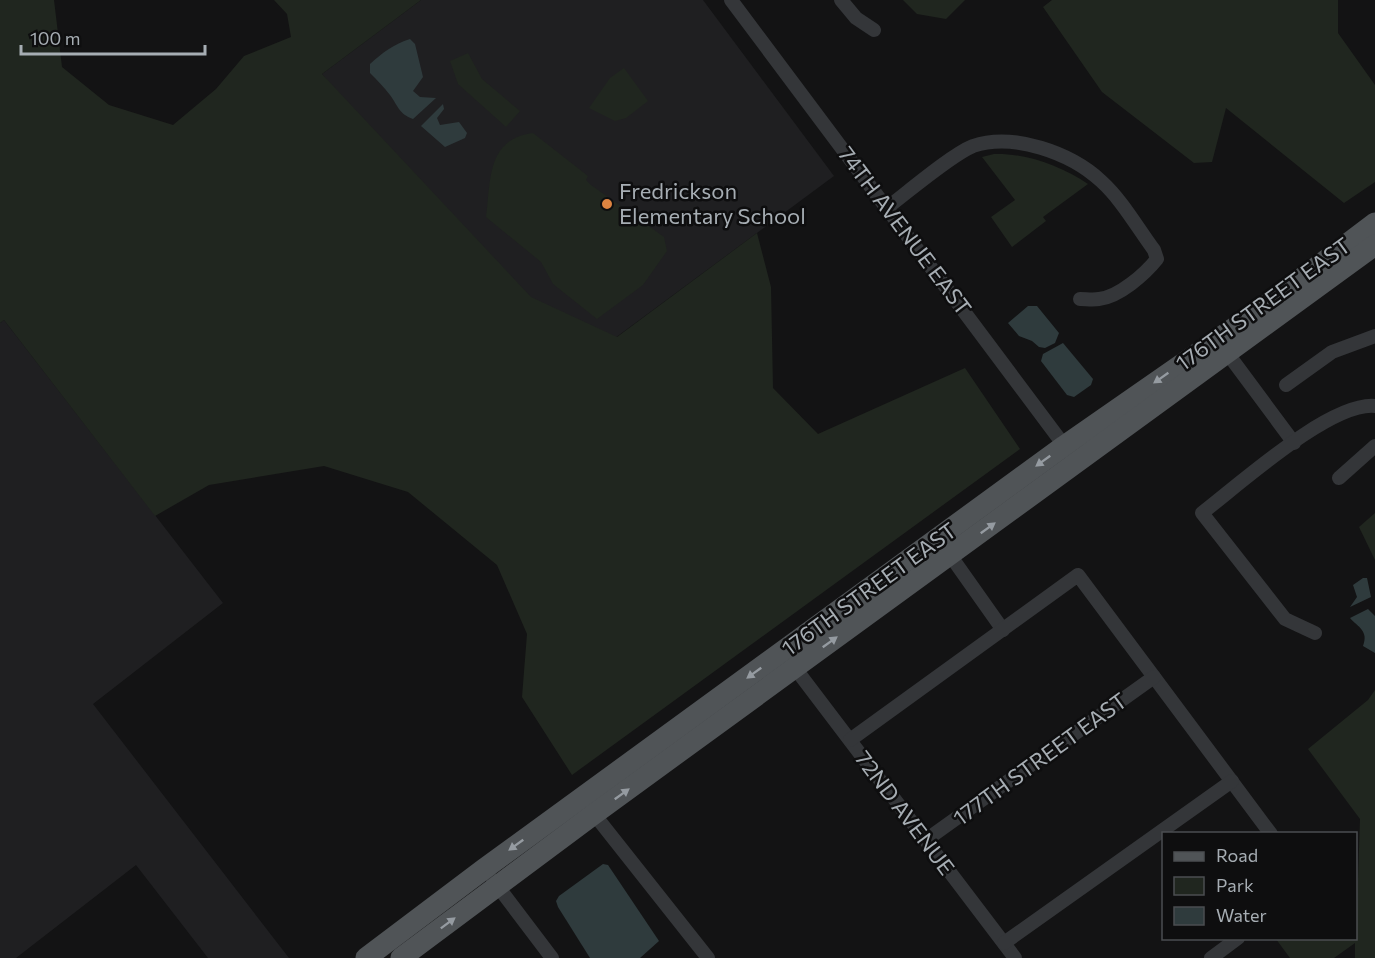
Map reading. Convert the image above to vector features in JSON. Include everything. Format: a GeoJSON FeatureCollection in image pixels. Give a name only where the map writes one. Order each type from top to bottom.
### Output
{"type":"FeatureCollection","features":[{"type":"Feature","properties":{"kind":"main road","name":"176TH STREET EAST"},"geometry":{"type":"LineString","coordinates":[[366,958],[484,869],[1064,446],[1261,309],[1375,223]]}},
{"type":"Feature","properties":{"kind":"main road","name":"176TH STREET EAST"},"geometry":{"type":"LineString","coordinates":[[401,958],[594,814],[1375,245]]}},
{"type":"Feature","properties":{"kind":"main road"},"geometry":{"type":"LineString","coordinates":[[1227,354],[1229,340],[1261,309]]}},
{"type":"Feature","properties":{"kind":"street","name":"74TH AVENUE EAST"},"geometry":{"type":"LineString","coordinates":[[731,0],[888,207],[1077,463]]}},
{"type":"Feature","properties":{"kind":"street"},"geometry":{"type":"LineString","coordinates":[[841,0],[856,18],[874,30]]}},
{"type":"Feature","properties":{"kind":"street"},"geometry":{"type":"LineString","coordinates":[[888,207],[972,147],[994,142],[1014,142],[1060,156],[1089,171],[1118,202],[1154,250],[1157,259],[1141,275],[1114,294],[1100,299],[1080,299]]}},
{"type":"Feature","properties":{"kind":"street"},"geometry":{"type":"LineString","coordinates":[[1286,385],[1332,352],[1375,336]]}},
{"type":"Feature","properties":{"kind":"street"},"geometry":{"type":"LineString","coordinates":[[1227,354],[1294,442]]}},
{"type":"Feature","properties":{"kind":"street"},"geometry":{"type":"LineString","coordinates":[[1315,633],[1285,619],[1202,513],[1294,442],[1345,411],[1365,405],[1375,406]]}},
{"type":"Feature","properties":{"kind":"street"},"geometry":{"type":"LineString","coordinates":[[1339,478],[1375,446]]}},
{"type":"Feature","properties":{"kind":"street"},"geometry":{"type":"LineString","coordinates":[[950,555],[1003,630]]}},
{"type":"Feature","properties":{"kind":"street"},"geometry":{"type":"LineString","coordinates":[[850,740],[1078,575],[1270,832]]}},
{"type":"Feature","properties":{"kind":"street","name":"72ND AVENUE"},"geometry":{"type":"LineString","coordinates":[[795,668],[1015,958]]}},
{"type":"Feature","properties":{"kind":"street","name":"177TH STREET EAST"},"geometry":{"type":"LineString","coordinates":[[926,840],[1154,677]]}},
{"type":"Feature","properties":{"kind":"street"},"geometry":{"type":"LineString","coordinates":[[1004,943],[1232,781]]}},
{"type":"Feature","properties":{"kind":"street"},"geometry":{"type":"LineString","coordinates":[[594,814],[708,958]]}},
{"type":"Feature","properties":{"kind":"street"},"geometry":{"type":"LineString","coordinates":[[484,869],[552,958]]}},
{"type":"Feature","properties":{"kind":"street"},"geometry":{"type":"LineString","coordinates":[[1211,958],[1237,940]]}},
{"type":"Feature","properties":{"kind":"shaded area","name":"Fredrickson Elementary School"},"geometry":{"type":"Polygon","coordinates":[[[421,0],[703,0],[834,176],[553,384],[322,74],[421,0]]]}},
{"type":"Feature","properties":{"kind":"shaded area"},"geometry":{"type":"Polygon","coordinates":[[[4,320],[223,603],[93,704],[289,958],[208,958],[136,865],[16,958],[0,958],[0,323],[4,320]]]}},
{"type":"Feature","properties":{"kind":"green space"},"geometry":{"type":"Polygon","coordinates":[[[0,0],[54,0],[62,67],[109,105],[173,125],[216,89],[244,56],[291,37],[287,14],[274,0],[421,0],[322,74],[531,297],[617,337],[757,233],[771,287],[773,388],[818,434],[965,368],[1020,449],[572,775],[522,697],[527,634],[497,565],[408,492],[324,466],[209,485],[155,516],[4,320],[0,323],[0,0]]]}},
{"type":"Feature","properties":{"kind":"green space"},"geometry":{"type":"Polygon","coordinates":[[[903,0],[965,0],[946,19],[917,14],[903,0]]]}},
{"type":"Feature","properties":{"kind":"green space"},"geometry":{"type":"Polygon","coordinates":[[[1052,0],[1338,0],[1338,33],[1375,85],[1375,182],[1344,203],[1226,108],[1212,162],[1194,163],[1102,92],[1043,7],[1052,0]]]}},
{"type":"Feature","properties":{"kind":"green space"},"geometry":{"type":"Polygon","coordinates":[[[468,53],[482,79],[520,111],[506,127],[458,84],[450,61],[468,53]]]}},
{"type":"Feature","properties":{"kind":"green space"},"geometry":{"type":"Polygon","coordinates":[[[624,68],[648,101],[626,118],[615,121],[589,108],[610,78],[624,68]]]}},
{"type":"Feature","properties":{"kind":"green space"},"geometry":{"type":"Polygon","coordinates":[[[533,133],[588,176],[586,180],[591,185],[664,237],[667,251],[643,285],[597,319],[553,284],[541,262],[486,217],[491,176],[499,153],[518,137],[533,133]]]}},
{"type":"Feature","properties":{"kind":"green space"},"geometry":{"type":"Polygon","coordinates":[[[994,154],[1031,158],[1088,184],[1043,217],[1046,221],[1012,247],[991,217],[1015,200],[982,157],[994,154]]]}},
{"type":"Feature","properties":{"kind":"green space"},"geometry":{"type":"Polygon","coordinates":[[[1375,513],[1375,560],[1359,527],[1375,513]]]}},
{"type":"Feature","properties":{"kind":"green space"},"geometry":{"type":"Polygon","coordinates":[[[1375,690],[1375,958],[1355,958],[1355,943],[1334,958],[1290,958],[1277,940],[1357,940],[1360,819],[1308,749],[1368,700],[1375,690]]]}},
{"type":"Feature","properties":{"kind":"water"},"geometry":{"type":"Polygon","coordinates":[[[410,39],[415,44],[423,77],[413,91],[420,97],[436,98],[413,119],[402,112],[388,92],[370,73],[370,64],[393,46],[410,39]]]}},
{"type":"Feature","properties":{"kind":"water"},"geometry":{"type":"Polygon","coordinates":[[[443,104],[444,109],[437,118],[440,125],[459,122],[467,133],[465,138],[445,147],[421,126],[443,104]]]}},
{"type":"Feature","properties":{"kind":"water"},"geometry":{"type":"Polygon","coordinates":[[[1028,306],[1037,306],[1059,333],[1055,343],[1045,348],[1039,347],[1032,341],[1019,336],[1008,323],[1028,306]]]}},
{"type":"Feature","properties":{"kind":"water"},"geometry":{"type":"Polygon","coordinates":[[[1063,343],[1093,379],[1091,385],[1074,397],[1067,395],[1041,361],[1043,354],[1063,343]]]}},
{"type":"Feature","properties":{"kind":"water"},"geometry":{"type":"Polygon","coordinates":[[[1367,578],[1371,597],[1350,607],[1357,597],[1353,585],[1367,578]]]}},
{"type":"Feature","properties":{"kind":"water"},"geometry":{"type":"Polygon","coordinates":[[[1368,609],[1375,616],[1375,653],[1363,646],[1364,633],[1350,618],[1368,609]]]}},
{"type":"Feature","properties":{"kind":"water"},"geometry":{"type":"Polygon","coordinates":[[[603,864],[608,865],[659,941],[640,958],[590,958],[558,907],[556,901],[559,896],[603,864]]]}},
{"type":"Feature","properties":{"kind":"place","name":"Fredrickson Elementary School"},"geometry":{"type":"Point","coordinates":[607,204]}}]}
